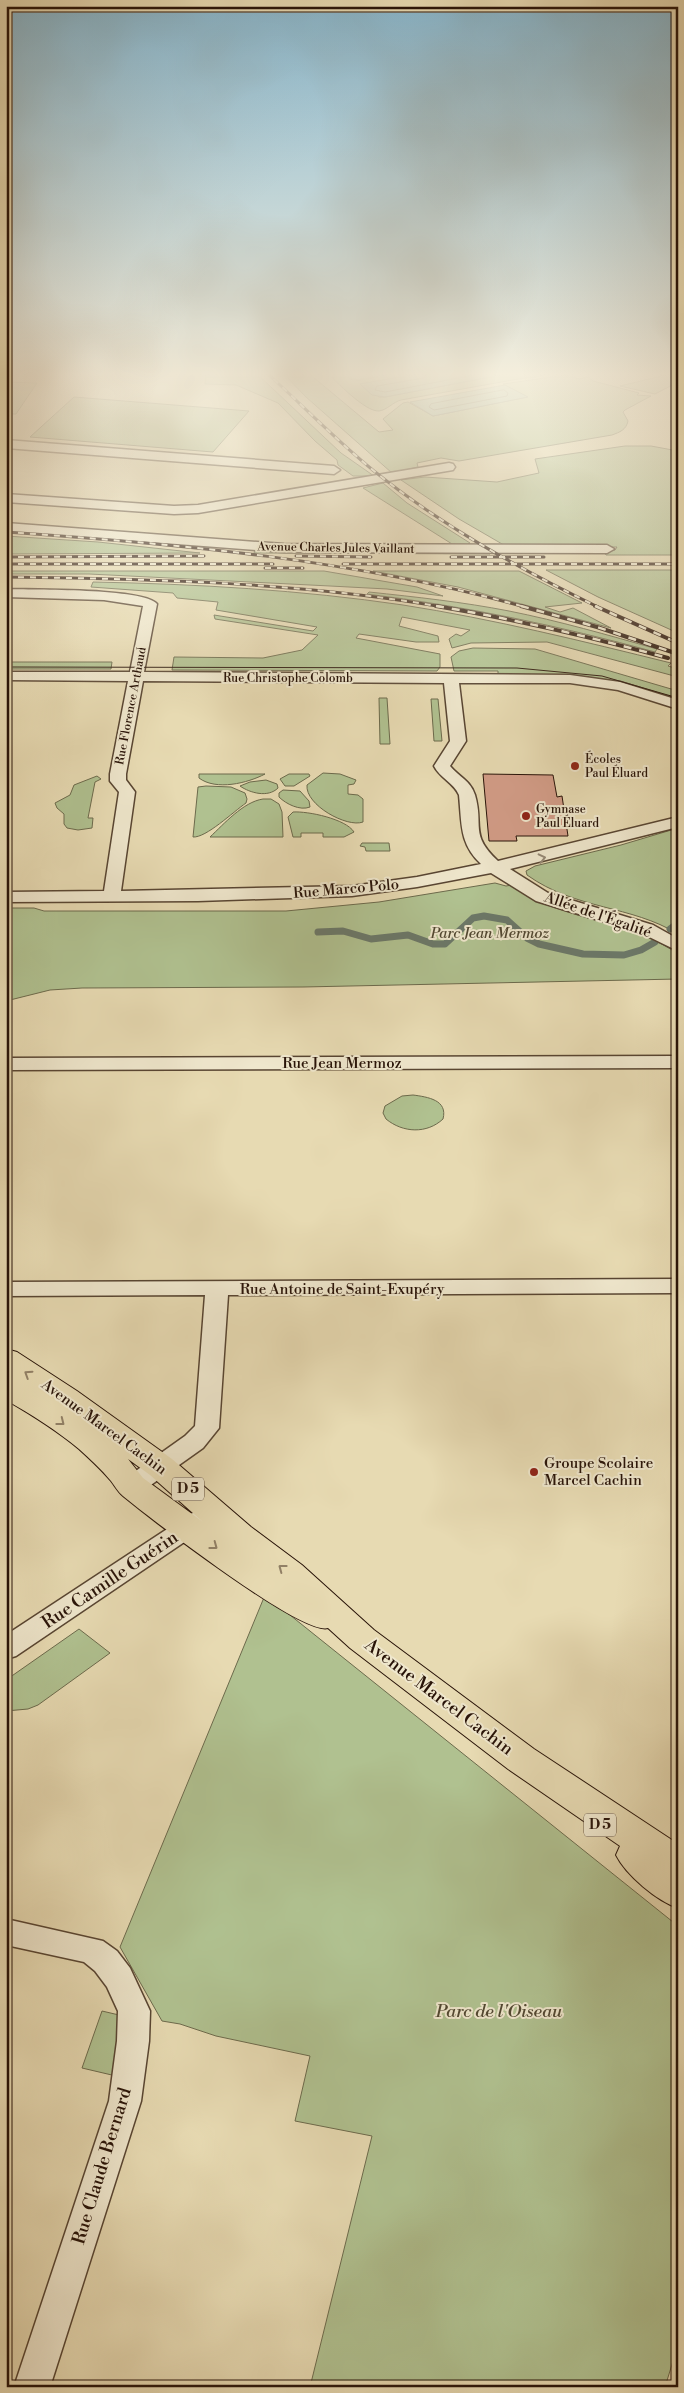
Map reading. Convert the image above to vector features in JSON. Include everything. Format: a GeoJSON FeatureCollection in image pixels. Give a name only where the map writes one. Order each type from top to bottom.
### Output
{"type":"FeatureCollection","features":[{"type":"Feature","properties":{"kind":"main road","name":"Avenue Marcel Cachin"},"geometry":{"type":"LineString","coordinates":[[6,1359],[66,1398],[161,1467],[201,1519],[280,1594],[357,1636],[522,1759],[678,1865]]}},
{"type":"Feature","properties":{"kind":"main road","name":"Avenue Marcel Cachin"},"geometry":{"type":"LineString","coordinates":[[6,1385],[49,1412],[102,1453],[124,1473],[132,1486],[201,1519]]}},
{"type":"Feature","properties":{"kind":"main road","name":"Avenue Marcel Cachin"},"geometry":{"type":"LineString","coordinates":[[522,1759],[678,1892]]}},
{"type":"Feature","properties":{"kind":"street"},"geometry":{"type":"LineString","coordinates":[[6,498],[160,510],[198,508],[357,483]]}},
{"type":"Feature","properties":{"kind":"street"},"geometry":{"type":"LineString","coordinates":[[138,537],[160,510]]}},
{"type":"Feature","properties":{"kind":"street","name":"Avenue Charles Jules Vaillant"},"geometry":{"type":"LineString","coordinates":[[6,526],[284,548],[607,549]]}},
{"type":"Feature","properties":{"kind":"street","name":"Rue Florence Arthaud"},"geometry":{"type":"LineString","coordinates":[[6,593],[115,597],[148,602],[150,607],[118,774],[118,781],[126,792],[112,896]]}},
{"type":"Feature","properties":{"kind":"street","name":"Rue Christophe Colomb"},"geometry":{"type":"LineString","coordinates":[[6,676],[570,679],[620,686],[678,705]]}},
{"type":"Feature","properties":{"kind":"street","name":"Allée de l'Égalité"},"geometry":{"type":"LineString","coordinates":[[449,678],[453,685],[458,741],[442,766],[463,786],[468,795],[472,841],[477,850],[494,867],[542,897],[647,930],[678,946]]}},
{"type":"Feature","properties":{"kind":"street","name":"Rue Marco Polo"},"geometry":{"type":"LineString","coordinates":[[6,896],[271,895],[352,891],[417,882],[567,852],[678,822]]}},
{"type":"Feature","properties":{"kind":"street","name":"Rue Jean Mermoz"},"geometry":{"type":"LineString","coordinates":[[6,1064],[678,1062]]}},
{"type":"Feature","properties":{"kind":"street","name":"Rue Antoine de Saint-Exupéry"},"geometry":{"type":"LineString","coordinates":[[6,1289],[217,1290],[678,1286]]}},
{"type":"Feature","properties":{"kind":"street"},"geometry":{"type":"LineString","coordinates":[[132,1486],[194,1442],[207,1428],[217,1290]]}},
{"type":"Feature","properties":{"kind":"street","name":"Rue Camille Guérin"},"geometry":{"type":"LineString","coordinates":[[6,1649],[201,1519]]}},
{"type":"Feature","properties":{"kind":"street","name":"Rue Claude Bernard"},"geometry":{"type":"LineString","coordinates":[[6,1932],[92,1950],[106,1961],[119,1978],[134,2011],[133,2041],[125,2101],[32,2387]]}},
{"type":"Feature","properties":{"kind":"green space"},"geometry":{"type":"Polygon","coordinates":[[[383,483],[407,503],[470,543],[460,549],[363,488],[383,483]]]}},
{"type":"Feature","properties":{"kind":"green space"},"geometry":{"type":"Polygon","coordinates":[[[405,483],[678,483],[678,555],[606,555],[603,551],[615,550],[617,547],[509,548],[459,519],[405,483]]]}},
{"type":"Feature","properties":{"kind":"green space"},"geometry":{"type":"Polygon","coordinates":[[[6,536],[98,542],[200,553],[6,554],[6,536]]]}},
{"type":"Feature","properties":{"kind":"green space"},"geometry":{"type":"Polygon","coordinates":[[[255,549],[484,551],[490,554],[254,553],[255,549]]]}},
{"type":"Feature","properties":{"kind":"green space"},"geometry":{"type":"Polygon","coordinates":[[[546,570],[678,570],[678,633],[598,597],[546,570]]]}},
{"type":"Feature","properties":{"kind":"green space"},"geometry":{"type":"Polygon","coordinates":[[[6,571],[324,571],[417,587],[443,596],[387,589],[89,574],[6,574],[6,571]]]}},
{"type":"Feature","properties":{"kind":"green space"},"geometry":{"type":"Polygon","coordinates":[[[373,571],[519,571],[582,603],[545,607],[560,612],[573,608],[611,628],[458,587],[373,571]]]}},
{"type":"Feature","properties":{"kind":"green space"},"geometry":{"type":"Polygon","coordinates":[[[93,582],[249,589],[326,595],[403,605],[504,624],[671,663],[668,666],[678,669],[678,677],[547,642],[471,643],[452,648],[449,639],[456,634],[461,636],[470,630],[402,617],[399,626],[438,636],[439,642],[416,642],[359,634],[356,638],[440,654],[440,667],[437,671],[172,670],[174,657],[263,658],[302,650],[318,635],[215,619],[214,615],[313,631],[317,627],[216,610],[218,602],[177,598],[173,593],[91,587],[93,582]]]}},
{"type":"Feature","properties":{"kind":"green space"},"geometry":{"type":"Polygon","coordinates":[[[369,592],[457,602],[509,611],[602,633],[657,649],[655,652],[512,618],[440,604],[367,594],[369,592]]]}},
{"type":"Feature","properties":{"kind":"green space"},"geometry":{"type":"Polygon","coordinates":[[[473,648],[535,649],[678,691],[678,701],[622,683],[594,678],[498,675],[498,671],[454,671],[451,657],[459,651],[473,648]]]}},
{"type":"Feature","properties":{"kind":"green space"},"geometry":{"type":"Polygon","coordinates":[[[6,662],[112,662],[111,669],[6,669],[6,662]]]}},
{"type":"Feature","properties":{"kind":"green space"},"geometry":{"type":"Polygon","coordinates":[[[379,698],[387,698],[390,744],[380,744],[379,698]]]}},
{"type":"Feature","properties":{"kind":"green space"},"geometry":{"type":"Polygon","coordinates":[[[431,699],[438,699],[442,741],[434,741],[431,699]]]}},
{"type":"Feature","properties":{"kind":"green space"},"geometry":{"type":"Polygon","coordinates":[[[323,773],[340,774],[356,780],[354,784],[348,785],[348,794],[358,795],[363,799],[363,822],[347,822],[328,813],[313,800],[308,793],[307,785],[323,773]]]}},
{"type":"Feature","properties":{"kind":"green space"},"geometry":{"type":"Polygon","coordinates":[[[199,774],[265,774],[241,783],[223,785],[206,782],[199,778],[199,774]]]}},
{"type":"Feature","properties":{"kind":"green space"},"geometry":{"type":"Polygon","coordinates":[[[289,774],[309,774],[310,776],[294,786],[285,786],[280,779],[289,774]]]}},
{"type":"Feature","properties":{"kind":"green space"},"geometry":{"type":"Polygon","coordinates":[[[97,776],[101,779],[95,782],[88,818],[93,818],[92,828],[78,830],[67,828],[64,824],[64,814],[57,808],[55,803],[70,795],[74,785],[97,776]]]}},
{"type":"Feature","properties":{"kind":"green space"},"geometry":{"type":"Polygon","coordinates":[[[266,780],[277,784],[278,788],[264,794],[249,791],[240,786],[250,782],[266,780]]]}},
{"type":"Feature","properties":{"kind":"green space"},"geometry":{"type":"Polygon","coordinates":[[[198,787],[231,787],[245,793],[246,803],[212,829],[193,837],[198,787]]]}},
{"type":"Feature","properties":{"kind":"green space"},"geometry":{"type":"Polygon","coordinates":[[[283,790],[300,791],[309,801],[310,807],[302,808],[285,802],[279,797],[279,793],[283,790]]]}},
{"type":"Feature","properties":{"kind":"green space"},"geometry":{"type":"Polygon","coordinates":[[[263,799],[271,799],[279,804],[282,812],[283,837],[210,837],[241,809],[248,804],[263,799]]]}},
{"type":"Feature","properties":{"kind":"green space"},"geometry":{"type":"Polygon","coordinates":[[[293,812],[317,814],[343,823],[354,832],[344,837],[323,837],[323,833],[301,833],[301,837],[293,837],[288,817],[293,812]]]}},
{"type":"Feature","properties":{"kind":"green space","name":"Parc Jean Mermoz"},"geometry":{"type":"Polygon","coordinates":[[[678,828],[678,934],[641,917],[565,895],[527,875],[526,871],[535,866],[621,845],[678,828]]]}},
{"type":"Feature","properties":{"kind":"green space"},"geometry":{"type":"Polygon","coordinates":[[[362,843],[389,843],[390,851],[366,851],[365,847],[360,846],[362,843]]]}},
{"type":"Feature","properties":{"kind":"green space","name":"Parc Jean Mermoz"},"geometry":{"type":"Polygon","coordinates":[[[495,883],[506,886],[512,885],[545,904],[630,931],[663,945],[678,954],[678,979],[303,987],[82,988],[50,990],[6,1001],[6,908],[34,908],[44,911],[286,911],[379,902],[495,883]]]}},
{"type":"Feature","properties":{"kind":"green space"},"geometry":{"type":"Polygon","coordinates":[[[413,1095],[430,1098],[440,1104],[444,1113],[443,1119],[430,1127],[415,1130],[400,1127],[386,1119],[383,1113],[385,1106],[402,1096],[413,1095]]]}},
{"type":"Feature","properties":{"kind":"green space","name":"Parc de l'Oiseau"},"geometry":{"type":"Polygon","coordinates":[[[265,1595],[678,1926],[678,2345],[665,2387],[310,2387],[372,2136],[295,2121],[310,2056],[216,2036],[180,2024],[162,2021],[120,1947],[265,1595]]]}},
{"type":"Feature","properties":{"kind":"green space"},"geometry":{"type":"Polygon","coordinates":[[[79,1629],[110,1653],[38,1705],[28,1709],[6,1711],[6,1680],[79,1629]]]}},
{"type":"Feature","properties":{"kind":"green space"},"geometry":{"type":"Polygon","coordinates":[[[102,2011],[119,2015],[116,2076],[82,2068],[102,2011]]]}},
{"type":"Feature","properties":{"kind":"building","name":"Gymnase Paul Éluard"},"geometry":{"type":"Polygon","coordinates":[[[483,774],[553,775],[557,797],[562,796],[568,836],[516,836],[517,841],[489,841],[483,774]]]}},
{"type":"Feature","properties":{"kind":"waterway"},"geometry":{"type":"LineString","coordinates":[[318,932],[343,931],[371,939],[408,935],[433,944],[445,944],[473,918],[484,916],[507,920],[527,938],[539,944],[583,954],[624,955],[641,950],[655,942]]}},
{"type":"Feature","properties":{"kind":"waterway"},"geometry":{"type":"LineString","coordinates":[[670,929],[678,923]]}},
{"type":"Feature","properties":{"kind":"tram line"},"geometry":{"type":"LineString","coordinates":[[6,667],[517,668],[602,676],[678,698]]}},
{"type":"Feature","properties":{"kind":"railway"},"geometry":{"type":"LineString","coordinates":[[389,483],[454,528],[502,557]]}},
{"type":"Feature","properties":{"kind":"railway"},"geometry":{"type":"LineString","coordinates":[[6,532],[137,542],[268,556],[398,577],[525,607]]}},
{"type":"Feature","properties":{"kind":"railway"},"geometry":{"type":"LineString","coordinates":[[6,557],[204,556]]}},
{"type":"Feature","properties":{"kind":"railway"},"geometry":{"type":"LineString","coordinates":[[296,556],[371,557]]}},
{"type":"Feature","properties":{"kind":"railway"},"geometry":{"type":"LineString","coordinates":[[451,557],[502,557]]}},
{"type":"Feature","properties":{"kind":"railway"},"geometry":{"type":"LineString","coordinates":[[502,557],[544,557]]}},
{"type":"Feature","properties":{"kind":"railway"},"geometry":{"type":"LineString","coordinates":[[502,557],[515,564]]}},
{"type":"Feature","properties":{"kind":"railway"},"geometry":{"type":"LineString","coordinates":[[6,564],[273,564]]}},
{"type":"Feature","properties":{"kind":"railway"},"geometry":{"type":"LineString","coordinates":[[343,564],[515,564]]}},
{"type":"Feature","properties":{"kind":"railway"},"geometry":{"type":"LineString","coordinates":[[515,564],[678,564]]}},
{"type":"Feature","properties":{"kind":"railway"},"geometry":{"type":"LineString","coordinates":[[515,564],[598,607]]}},
{"type":"Feature","properties":{"kind":"railway"},"geometry":{"type":"LineString","coordinates":[[265,568],[303,568]]}},
{"type":"Feature","properties":{"kind":"railway"},"geometry":{"type":"LineString","coordinates":[[6,577],[225,583],[334,592],[443,607]]}},
{"type":"Feature","properties":{"kind":"railway"},"geometry":{"type":"LineString","coordinates":[[436,606],[552,629],[668,658]]}},
{"type":"Feature","properties":{"kind":"railway"},"geometry":{"type":"LineString","coordinates":[[521,606],[597,627],[678,654]]}},
{"type":"Feature","properties":{"kind":"railway"},"geometry":{"type":"LineString","coordinates":[[595,606],[678,643]]}},
{"type":"Feature","properties":{"kind":"place","name":"Écoles Paul Éluard"},"geometry":{"type":"Point","coordinates":[575,766]}},
{"type":"Feature","properties":{"kind":"place","name":"Gymnase Paul Éluard"},"geometry":{"type":"Point","coordinates":[526,816]}},
{"type":"Feature","properties":{"kind":"place","name":"Groupe Scolaire Marcel Cachin"},"geometry":{"type":"Point","coordinates":[534,1472]}}]}
